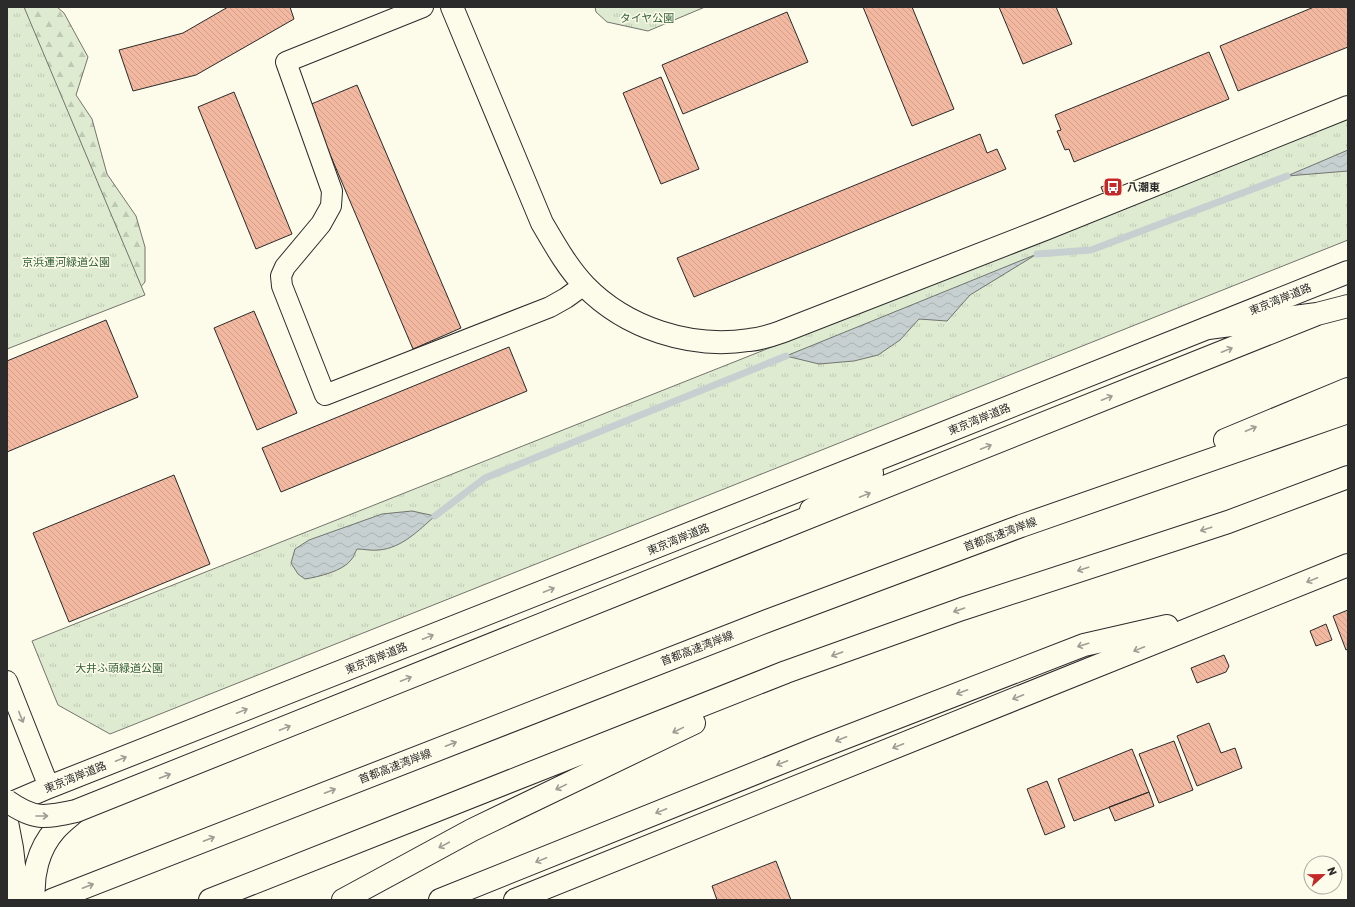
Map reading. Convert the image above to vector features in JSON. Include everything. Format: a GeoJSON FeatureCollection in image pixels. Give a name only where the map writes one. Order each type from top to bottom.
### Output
{"type":"FeatureCollection","features":[{"type":"Feature","properties":{"kind":"main road"},"geometry":{"type":"LineString","coordinates":[[452,7],[542,223],[562,256],[584,285],[598,299],[618,313],[636,322],[662,333],[680,338],[714,342],[749,340],[765,337],[821,318],[1348,108]]}},
{"type":"Feature","properties":{"kind":"main road","name":"東京湾岸道路"},"geometry":{"type":"LineString","coordinates":[[7,805],[1348,272]]}},
{"type":"Feature","properties":{"kind":"main road"},"geometry":{"type":"LineString","coordinates":[[1208,328],[1317,314],[1348,306]]}},
{"type":"Feature","properties":{"kind":"main road"},"geometry":{"type":"LineString","coordinates":[[7,800],[18,809],[34,816],[54,816],[76,811],[1317,314]]}},
{"type":"Feature","properties":{"kind":"main road"},"geometry":{"type":"LineString","coordinates":[[1021,526],[1348,389]]}},
{"type":"Feature","properties":{"kind":"main road","name":"首都高速湾岸線"},"geometry":{"type":"LineString","coordinates":[[35,898],[1021,526],[1348,412]]}},
{"type":"Feature","properties":{"kind":"main road"},"geometry":{"type":"LineString","coordinates":[[777,530],[926,440]]}},
{"type":"Feature","properties":{"kind":"main road"},"geometry":{"type":"LineString","coordinates":[[1228,522],[1348,477]]}},
{"type":"Feature","properties":{"kind":"main road"},"geometry":{"type":"LineString","coordinates":[[210,900],[786,672],[962,609],[1228,522],[1348,487]]}},
{"type":"Feature","properties":{"kind":"main road"},"geometry":{"type":"LineString","coordinates":[[515,900],[1348,565]]}},
{"type":"Feature","properties":{"kind":"main road"},"geometry":{"type":"LineString","coordinates":[[440,900],[818,748],[1084,645],[1231,612]]}},
{"type":"Feature","properties":{"kind":"main road"},"geometry":{"type":"LineString","coordinates":[[343,900],[472,830],[757,692],[786,672]]}},
{"type":"Feature","properties":{"kind":"main road"},"geometry":{"type":"LineString","coordinates":[[35,898],[36,868],[42,849],[54,830],[76,811]]}},
{"type":"Feature","properties":{"kind":"main road"},"geometry":{"type":"LineString","coordinates":[[7,813],[35,898]]}},
{"type":"Feature","properties":{"kind":"main road"},"geometry":{"type":"LineString","coordinates":[[7,822],[12,848],[35,898]]}},
{"type":"Feature","properties":{"kind":"street"},"geometry":{"type":"LineString","coordinates":[[423,7],[286,62],[332,192],[331,206],[321,224],[285,267],[281,276],[282,286],[325,395],[550,307],[584,285]]}},
{"type":"Feature","properties":{"kind":"street"},"geometry":{"type":"LineString","coordinates":[[7,681],[50,787]]}},
{"type":"Feature","properties":{"kind":"green space"},"geometry":{"type":"Polygon","coordinates":[[[7,7],[57,7],[64,13],[88,57],[76,95],[92,119],[107,174],[136,216],[145,247],[145,282],[137,291],[7,7]]]}},
{"type":"Feature","properties":{"kind":"green space","name":"京浜運河緑道公園"},"geometry":{"type":"Polygon","coordinates":[[[7,7],[24,7],[145,295],[7,349],[7,7]]]}},
{"type":"Feature","properties":{"kind":"green space","name":"タイヤ公園"},"geometry":{"type":"Polygon","coordinates":[[[595,7],[705,7],[648,31],[607,22],[596,12],[595,7]]]}},
{"type":"Feature","properties":{"kind":"green space","name":"大井ふ頭緑道公園"},"geometry":{"type":"Polygon","coordinates":[[[1348,118],[1348,240],[110,734],[58,705],[32,641],[1348,118]]]}},
{"type":"Feature","properties":{"kind":"water"},"geometry":{"type":"Polygon","coordinates":[[[1348,150],[1348,171],[1287,176],[1348,150]]]}},
{"type":"Feature","properties":{"kind":"water"},"geometry":{"type":"Polygon","coordinates":[[[1037,254],[970,295],[947,321],[919,319],[900,340],[878,355],[854,361],[819,364],[786,356],[1037,254]]]}},
{"type":"Feature","properties":{"kind":"water"},"geometry":{"type":"Polygon","coordinates":[[[412,511],[435,516],[410,538],[395,546],[387,549],[376,550],[357,549],[352,559],[342,567],[323,575],[305,579],[298,574],[291,563],[295,549],[309,540],[382,514],[412,511]]]}},
{"type":"Feature","properties":{"kind":"building"},"geometry":{"type":"Polygon","coordinates":[[[228,7],[290,7],[294,19],[196,75],[133,91],[119,50],[183,33],[228,7]]]}},
{"type":"Feature","properties":{"kind":"building"},"geometry":{"type":"Polygon","coordinates":[[[863,7],[912,7],[954,109],[912,126],[863,7]]]}},
{"type":"Feature","properties":{"kind":"building"},"geometry":{"type":"Polygon","coordinates":[[[999,7],[1056,7],[1072,44],[1023,64],[999,7]]]}},
{"type":"Feature","properties":{"kind":"building"},"geometry":{"type":"Polygon","coordinates":[[[1314,7],[1348,7],[1348,47],[1238,91],[1220,46],[1314,7]]]}},
{"type":"Feature","properties":{"kind":"building"},"geometry":{"type":"Polygon","coordinates":[[[787,12],[808,62],[683,114],[662,65],[787,12]]]}},
{"type":"Feature","properties":{"kind":"building"},"geometry":{"type":"Polygon","coordinates":[[[1209,52],[1229,99],[1074,162],[1069,149],[1065,150],[1057,131],[1061,130],[1055,115],[1209,52]]]}},
{"type":"Feature","properties":{"kind":"building"},"geometry":{"type":"Polygon","coordinates":[[[661,77],[699,169],[661,184],[623,93],[661,77]]]}},
{"type":"Feature","properties":{"kind":"building"},"geometry":{"type":"Polygon","coordinates":[[[357,85],[461,328],[413,349],[309,105],[357,85]]]}},
{"type":"Feature","properties":{"kind":"building"},"geometry":{"type":"Polygon","coordinates":[[[234,92],[292,234],[256,249],[198,107],[234,92]]]}},
{"type":"Feature","properties":{"kind":"building"},"geometry":{"type":"Polygon","coordinates":[[[980,134],[987,153],[997,149],[1006,169],[694,297],[677,258],[980,134]]]}},
{"type":"Feature","properties":{"kind":"building"},"geometry":{"type":"Polygon","coordinates":[[[1114,182],[1116,187],[1103,192],[1101,187],[1114,182]]]}},
{"type":"Feature","properties":{"kind":"building"},"geometry":{"type":"Polygon","coordinates":[[[254,311],[297,413],[257,430],[214,328],[254,311]]]}},
{"type":"Feature","properties":{"kind":"building"},"geometry":{"type":"Polygon","coordinates":[[[106,320],[138,397],[7,452],[7,361],[106,320]]]}},
{"type":"Feature","properties":{"kind":"building"},"geometry":{"type":"Polygon","coordinates":[[[509,347],[527,391],[281,492],[262,448],[509,347]]]}},
{"type":"Feature","properties":{"kind":"building"},"geometry":{"type":"Polygon","coordinates":[[[174,475],[210,564],[69,622],[33,533],[174,475]]]}},
{"type":"Feature","properties":{"kind":"building"},"geometry":{"type":"Polygon","coordinates":[[[1348,610],[1348,649],[1346,650],[1333,616],[1348,610]]]}},
{"type":"Feature","properties":{"kind":"building"},"geometry":{"type":"Polygon","coordinates":[[[1326,624],[1332,640],[1316,646],[1310,631],[1326,624]]]}},
{"type":"Feature","properties":{"kind":"building"},"geometry":{"type":"Polygon","coordinates":[[[1224,655],[1229,666],[1226,672],[1197,683],[1191,668],[1224,655]]]}},
{"type":"Feature","properties":{"kind":"building"},"geometry":{"type":"Polygon","coordinates":[[[1209,723],[1221,753],[1235,748],[1242,768],[1197,786],[1177,736],[1209,723]]]}},
{"type":"Feature","properties":{"kind":"building"},"geometry":{"type":"Polygon","coordinates":[[[1174,741],[1193,790],[1159,803],[1139,754],[1174,741]]]}},
{"type":"Feature","properties":{"kind":"building"},"geometry":{"type":"Polygon","coordinates":[[[1132,749],[1149,792],[1074,821],[1058,779],[1132,749]]]}},
{"type":"Feature","properties":{"kind":"building"},"geometry":{"type":"Polygon","coordinates":[[[1047,781],[1065,827],[1045,835],[1027,789],[1047,781]]]}},
{"type":"Feature","properties":{"kind":"building"},"geometry":{"type":"Polygon","coordinates":[[[1149,792],[1154,806],[1115,821],[1109,807],[1149,792]]]}},
{"type":"Feature","properties":{"kind":"building"},"geometry":{"type":"Polygon","coordinates":[[[776,861],[791,900],[717,900],[712,886],[776,861]]]}},
{"type":"Feature","properties":{"kind":"waterway"},"geometry":{"type":"LineString","coordinates":[[1037,254],[1091,250],[1287,176]]}},
{"type":"Feature","properties":{"kind":"waterway"},"geometry":{"type":"LineString","coordinates":[[435,516],[485,478],[786,356]]}},
{"type":"Feature","properties":{"kind":"place","name":"八潮東"},"geometry":{"type":"Point","coordinates":[1113,187]}}]}
